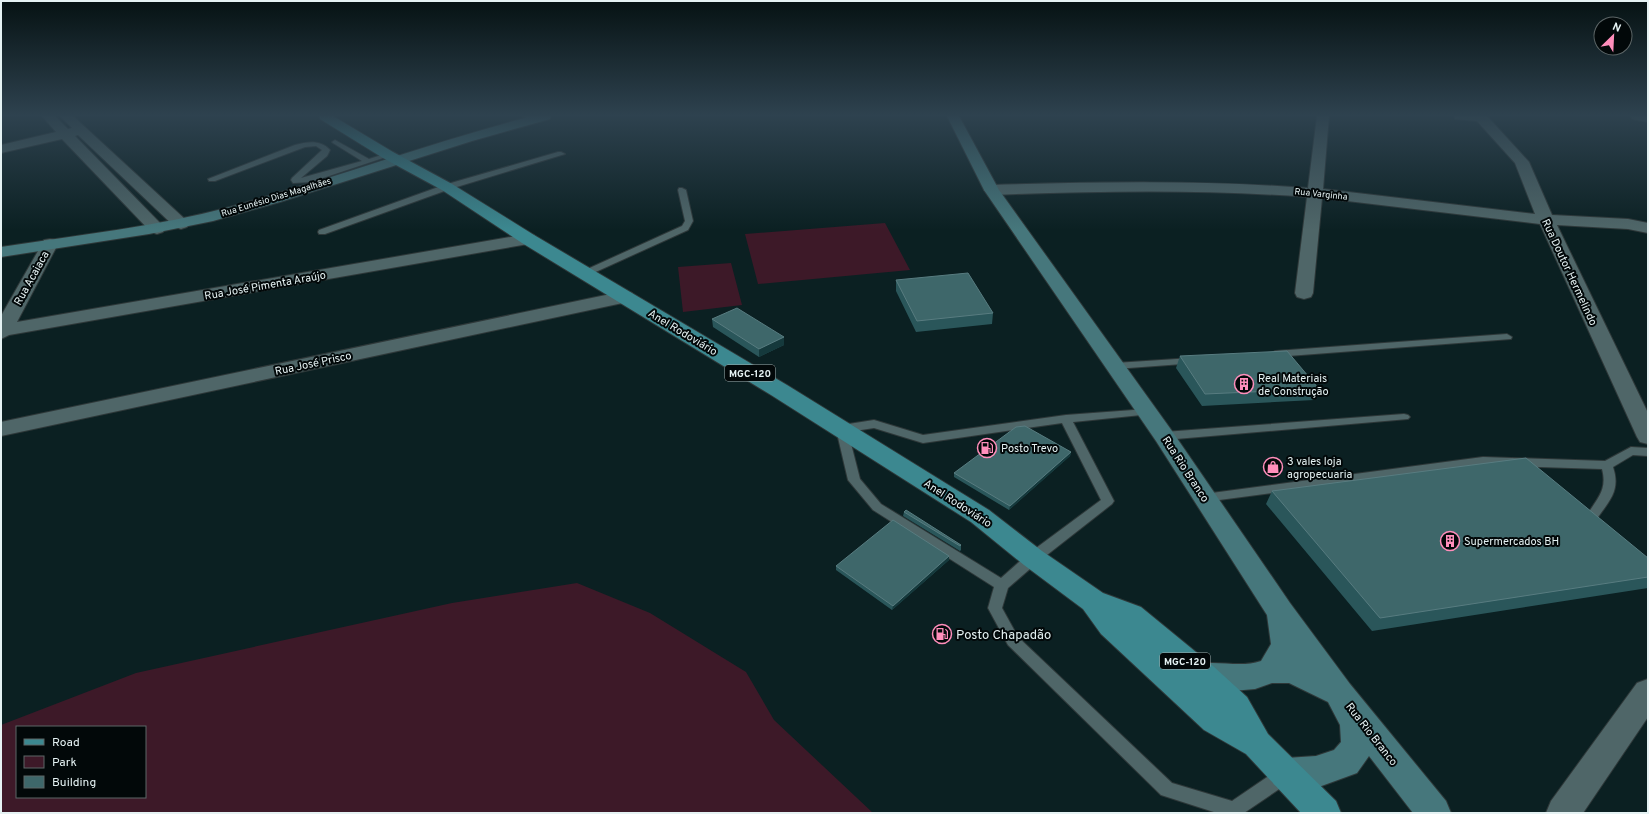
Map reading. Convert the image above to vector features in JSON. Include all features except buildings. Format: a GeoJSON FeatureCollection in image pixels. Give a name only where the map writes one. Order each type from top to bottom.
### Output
{"type":"FeatureCollection","features":[{"type":"Feature","properties":{"kind":"main road","name":"Anel Rodoviário"},"geometry":{"type":"LineString","coordinates":[[388,154],[447,187],[528,239],[842,429],[980,516],[1093,601],[1130,615],[1202,675],[1236,707],[1257,744],[1324,813]]}},
{"type":"Feature","properties":{"kind":"main road","name":"Rua Eunésio Dias Magalhães"},"geometry":{"type":"LineString","coordinates":[[1,252],[157,229],[181,224],[236,210],[404,154]]}},
{"type":"Feature","properties":{"kind":"main road","name":"Rua Rio Branco"},"geometry":{"type":"LineString","coordinates":[[973,154],[992,190],[1164,436],[1280,611],[1339,693],[1434,813]]}},
{"type":"Feature","properties":{"kind":"main road","name":"Anel Rodoviário"},"geometry":{"type":"LineString","coordinates":[[1093,601],[1111,626],[1215,720],[1257,744]]}},
{"type":"Feature","properties":{"kind":"main road"},"geometry":{"type":"LineString","coordinates":[[1272,670],[1283,655],[1287,642],[1280,611]]}},
{"type":"Feature","properties":{"kind":"main road"},"geometry":{"type":"LineString","coordinates":[[1202,675],[1232,678],[1255,676],[1272,670],[1292,670],[1339,693],[1356,724],[1357,746],[1345,762],[1316,772],[1286,774]]}},
{"type":"Feature","properties":{"kind":"street"},"geometry":{"type":"LineString","coordinates":[[85,154],[157,229]]}},
{"type":"Feature","properties":{"kind":"street"},"geometry":{"type":"LineString","coordinates":[[107,154],[181,224]]}},
{"type":"Feature","properties":{"kind":"street"},"geometry":{"type":"LineString","coordinates":[[1304,293],[1320,154]]}},
{"type":"Feature","properties":{"kind":"street","name":"Rua Doutor Hermelindo"},"geometry":{"type":"LineString","coordinates":[[1515,154],[1522,162],[1546,220],[1648,437]]}},
{"type":"Feature","properties":{"kind":"street","name":"Rua Varginha"},"geometry":{"type":"LineString","coordinates":[[992,190],[1116,186],[1260,188],[1316,193],[1546,220],[1628,224],[1648,228]]}},
{"type":"Feature","properties":{"kind":"street"},"geometry":{"type":"LineString","coordinates":[[1628,224],[1648,210]]}},
{"type":"Feature","properties":{"kind":"street","name":"Rua José Pimenta Araújo"},"geometry":{"type":"LineString","coordinates":[[1,332],[528,239]]}},
{"type":"Feature","properties":{"kind":"street","name":"Rua Acaiaca"},"geometry":{"type":"LineString","coordinates":[[1,332],[50,244]]}},
{"type":"Feature","properties":{"kind":"street","name":"Rua José Prisco"},"geometry":{"type":"LineString","coordinates":[[1,429],[625,297]]}},
{"type":"Feature","properties":{"kind":"street"},"geometry":{"type":"LineString","coordinates":[[1564,813],[1648,692]]}},
{"type":"Feature","properties":{"kind":"lane"},"geometry":{"type":"LineString","coordinates":[[212,179],[276,154]]}},
{"type":"Feature","properties":{"kind":"lane"},"geometry":{"type":"LineString","coordinates":[[324,154],[295,180],[308,180],[368,161],[393,157]]}},
{"type":"Feature","properties":{"kind":"lane"},"geometry":{"type":"LineString","coordinates":[[356,154],[368,161]]}},
{"type":"Feature","properties":{"kind":"lane"},"geometry":{"type":"LineString","coordinates":[[322,232],[447,187],[561,154]]}},
{"type":"Feature","properties":{"kind":"lane"},"geometry":{"type":"LineString","coordinates":[[586,273],[685,228],[689,221],[682,190]]}},
{"type":"Feature","properties":{"kind":"lane"},"geometry":{"type":"LineString","coordinates":[[1264,355],[1507,337]]}},
{"type":"Feature","properties":{"kind":"lane"},"geometry":{"type":"LineString","coordinates":[[1114,366],[1201,360]]}},
{"type":"Feature","properties":{"kind":"lane"},"geometry":{"type":"LineString","coordinates":[[1002,585],[877,507],[854,480],[842,429],[874,424],[923,439],[1066,419],[1147,412]]}},
{"type":"Feature","properties":{"kind":"lane"},"geometry":{"type":"LineString","coordinates":[[1164,436],[1404,417]]}},
{"type":"Feature","properties":{"kind":"lane"},"geometry":{"type":"LineString","coordinates":[[1066,419],[1108,501],[1034,558],[1002,585],[995,608],[1013,642],[1167,789],[1234,810],[1286,774]]}},
{"type":"Feature","properties":{"kind":"lane"},"geometry":{"type":"LineString","coordinates":[[1204,498],[1483,461],[1606,465],[1631,451],[1648,452]]}},
{"type":"Feature","properties":{"kind":"lane"},"geometry":{"type":"LineString","coordinates":[[1592,517],[1611,488],[1611,477],[1606,465]]}},
{"type":"Feature","properties":{"kind":"green space"},"geometry":{"type":"Polygon","coordinates":[[[885,223],[910,270],[758,284],[745,234],[885,223]]]}},
{"type":"Feature","properties":{"kind":"green space"},"geometry":{"type":"Polygon","coordinates":[[[731,263],[742,305],[683,312],[678,267],[731,263]]]}},
{"type":"Feature","properties":{"kind":"green space"},"geometry":{"type":"Polygon","coordinates":[[[577,583],[650,613],[746,672],[774,720],[873,813],[1,813],[1,725],[136,673],[452,603],[577,583]]]}},
{"type":"Feature","properties":{"kind":"place","name":"Real Materiais de Construção"},"geometry":{"type":"Point","coordinates":[1244,384]}},
{"type":"Feature","properties":{"kind":"place","name":"Posto Trevo"},"geometry":{"type":"Point","coordinates":[987,448]}},
{"type":"Feature","properties":{"kind":"place","name":"3 vales loja agropecuaria"},"geometry":{"type":"Point","coordinates":[1273,467]}},
{"type":"Feature","properties":{"kind":"place","name":"Supermercados BH"},"geometry":{"type":"Point","coordinates":[1450,541]}},
{"type":"Feature","properties":{"kind":"place","name":"Posto Chapadão"},"geometry":{"type":"Point","coordinates":[942,634]}}]}
